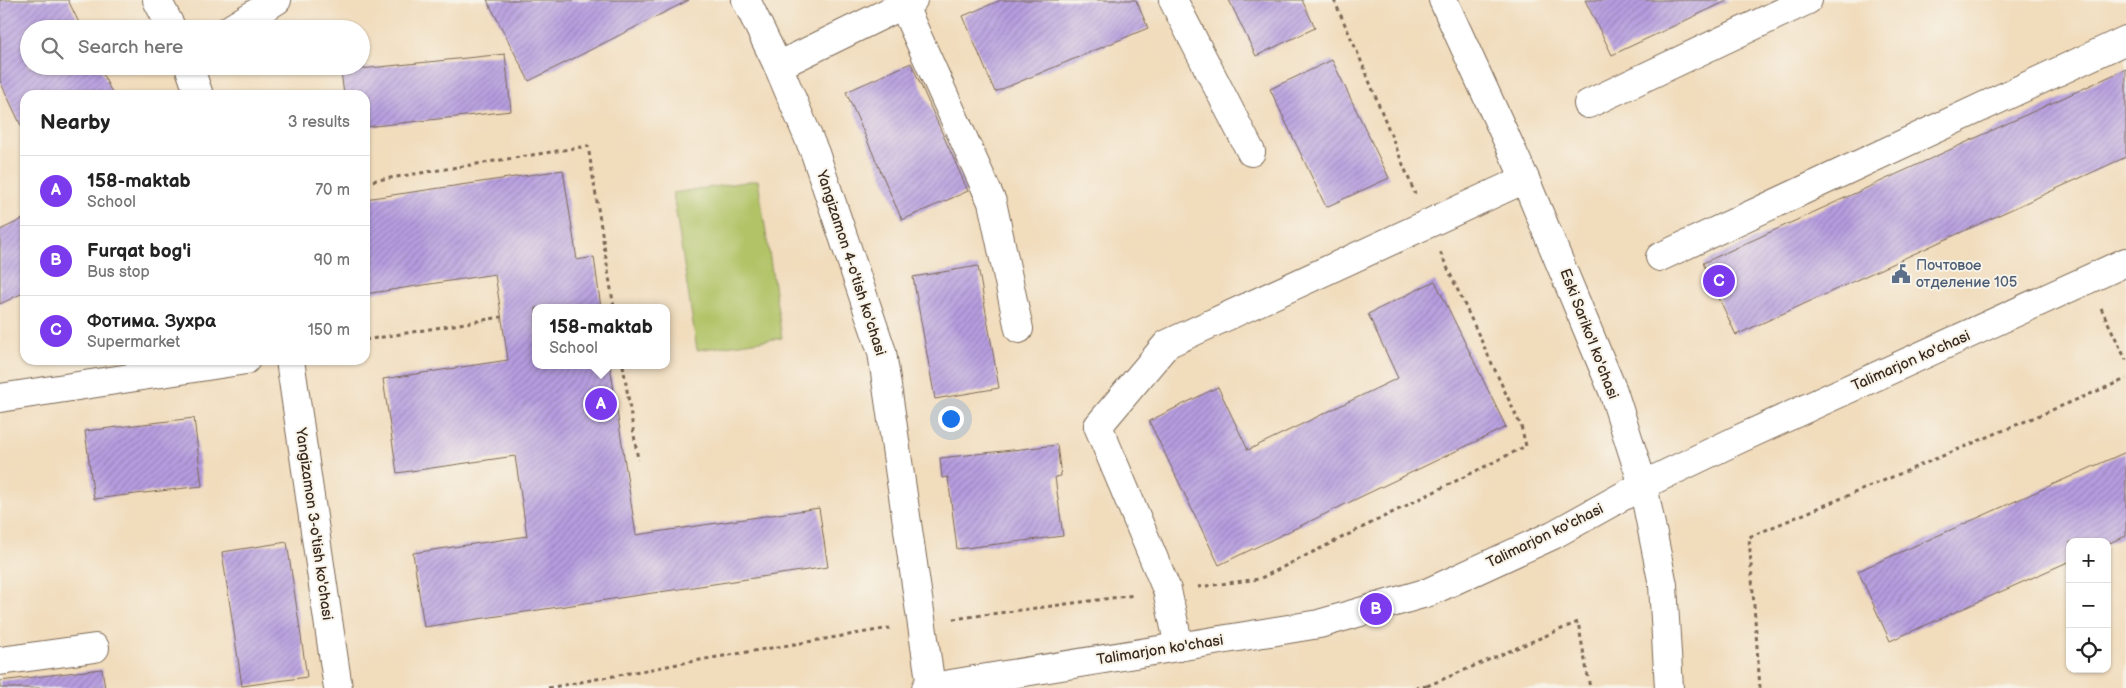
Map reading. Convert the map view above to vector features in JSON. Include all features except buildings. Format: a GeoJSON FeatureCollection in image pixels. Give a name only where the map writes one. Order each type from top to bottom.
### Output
{"type":"FeatureCollection","features":[{"type":"Feature","properties":{"kind":"street"},"geometry":{"type":"LineString","coordinates":[[157,0],[167,20]]}},
{"type":"Feature","properties":{"kind":"street"},"geometry":{"type":"LineString","coordinates":[[245,20],[277,0]]}},
{"type":"Feature","properties":{"kind":"street","name":"Yangizamon 4-o'tish ko'chasi"},"geometry":{"type":"LineString","coordinates":[[746,0],[778,66],[815,153],[882,352],[921,623],[928,688]]}},
{"type":"Feature","properties":{"kind":"street"},"geometry":{"type":"LineString","coordinates":[[1173,0],[1251,152]]}},
{"type":"Feature","properties":{"kind":"street","name":"Eski Sariko'l ko'chasi"},"geometry":{"type":"LineString","coordinates":[[1443,0],[1526,179],[1610,383],[1643,485],[1663,585],[1669,688]]}},
{"type":"Feature","properties":{"kind":"street"},"geometry":{"type":"LineString","coordinates":[[1588,104],[1808,0]]}},
{"type":"Feature","properties":{"kind":"street"},"geometry":{"type":"LineString","coordinates":[[778,66],[906,2],[992,202],[1019,329]]}},
{"type":"Feature","properties":{"kind":"street"},"geometry":{"type":"LineString","coordinates":[[1660,257],[2126,40]]}},
{"type":"Feature","properties":{"kind":"street"},"geometry":{"type":"LineString","coordinates":[[192,75],[197,90]]}},
{"type":"Feature","properties":{"kind":"street"},"geometry":{"type":"LineString","coordinates":[[1179,647],[1167,590],[1098,426],[1167,344],[1526,179]]}},
{"type":"Feature","properties":{"kind":"street","name":"Talimarjon ko'chasi"},"geometry":{"type":"LineString","coordinates":[[928,688],[1319,624],[1429,592],[1553,535],[1643,485],[1737,440],[2126,262]]}},
{"type":"Feature","properties":{"kind":"street"},"geometry":{"type":"LineString","coordinates":[[0,398],[214,365]]}},
{"type":"Feature","properties":{"kind":"street","name":"Yangizamon 3-o'tish ko'chasi"},"geometry":{"type":"LineString","coordinates":[[291,365],[338,688]]}},
{"type":"Feature","properties":{"kind":"street"},"geometry":{"type":"LineString","coordinates":[[0,661],[95,648]]}},
{"type":"Feature","properties":{"kind":"path"},"geometry":{"type":"LineString","coordinates":[[548,688],[921,623],[1259,579],[1526,446],[1520,426],[1427,223],[1359,56],[1334,0]]}},
{"type":"Feature","properties":{"kind":"path"},"geometry":{"type":"LineString","coordinates":[[370,181],[588,146],[613,304]]}},
{"type":"Feature","properties":{"kind":"path"},"geometry":{"type":"LineString","coordinates":[[2088,280],[2126,360]]}},
{"type":"Feature","properties":{"kind":"path"},"geometry":{"type":"LineString","coordinates":[[370,339],[501,317]]}},
{"type":"Feature","properties":{"kind":"path"},"geometry":{"type":"LineString","coordinates":[[624,369],[638,460]]}},
{"type":"Feature","properties":{"kind":"path"},"geometry":{"type":"LineString","coordinates":[[1760,688],[1749,538],[2126,379]]}},
{"type":"Feature","properties":{"kind":"path"},"geometry":{"type":"LineString","coordinates":[[1416,688],[1428,687],[1578,622],[1590,688]]}},
{"type":"Feature","properties":{"kind":"green space"},"geometry":{"type":"Polygon","coordinates":[[[758,180],[782,338],[697,350],[673,193],[758,180]]]}},
{"type":"Feature","properties":{"kind":"place","name":"Почтовое отделение 105"},"geometry":{"type":"Point","coordinates":[1901,274]}},
{"type":"Feature","properties":{"kind":"place","name":"Фотима. Зухра"},"geometry":{"type":"Point","coordinates":[1719,281]}},
{"type":"Feature","properties":{"kind":"place","name":"158-maktab"},"geometry":{"type":"Point","coordinates":[601,404]}},
{"type":"Feature","properties":{"kind":"place","name":"Furqat bog'i"},"geometry":{"type":"Point","coordinates":[1376,609]}}]}
